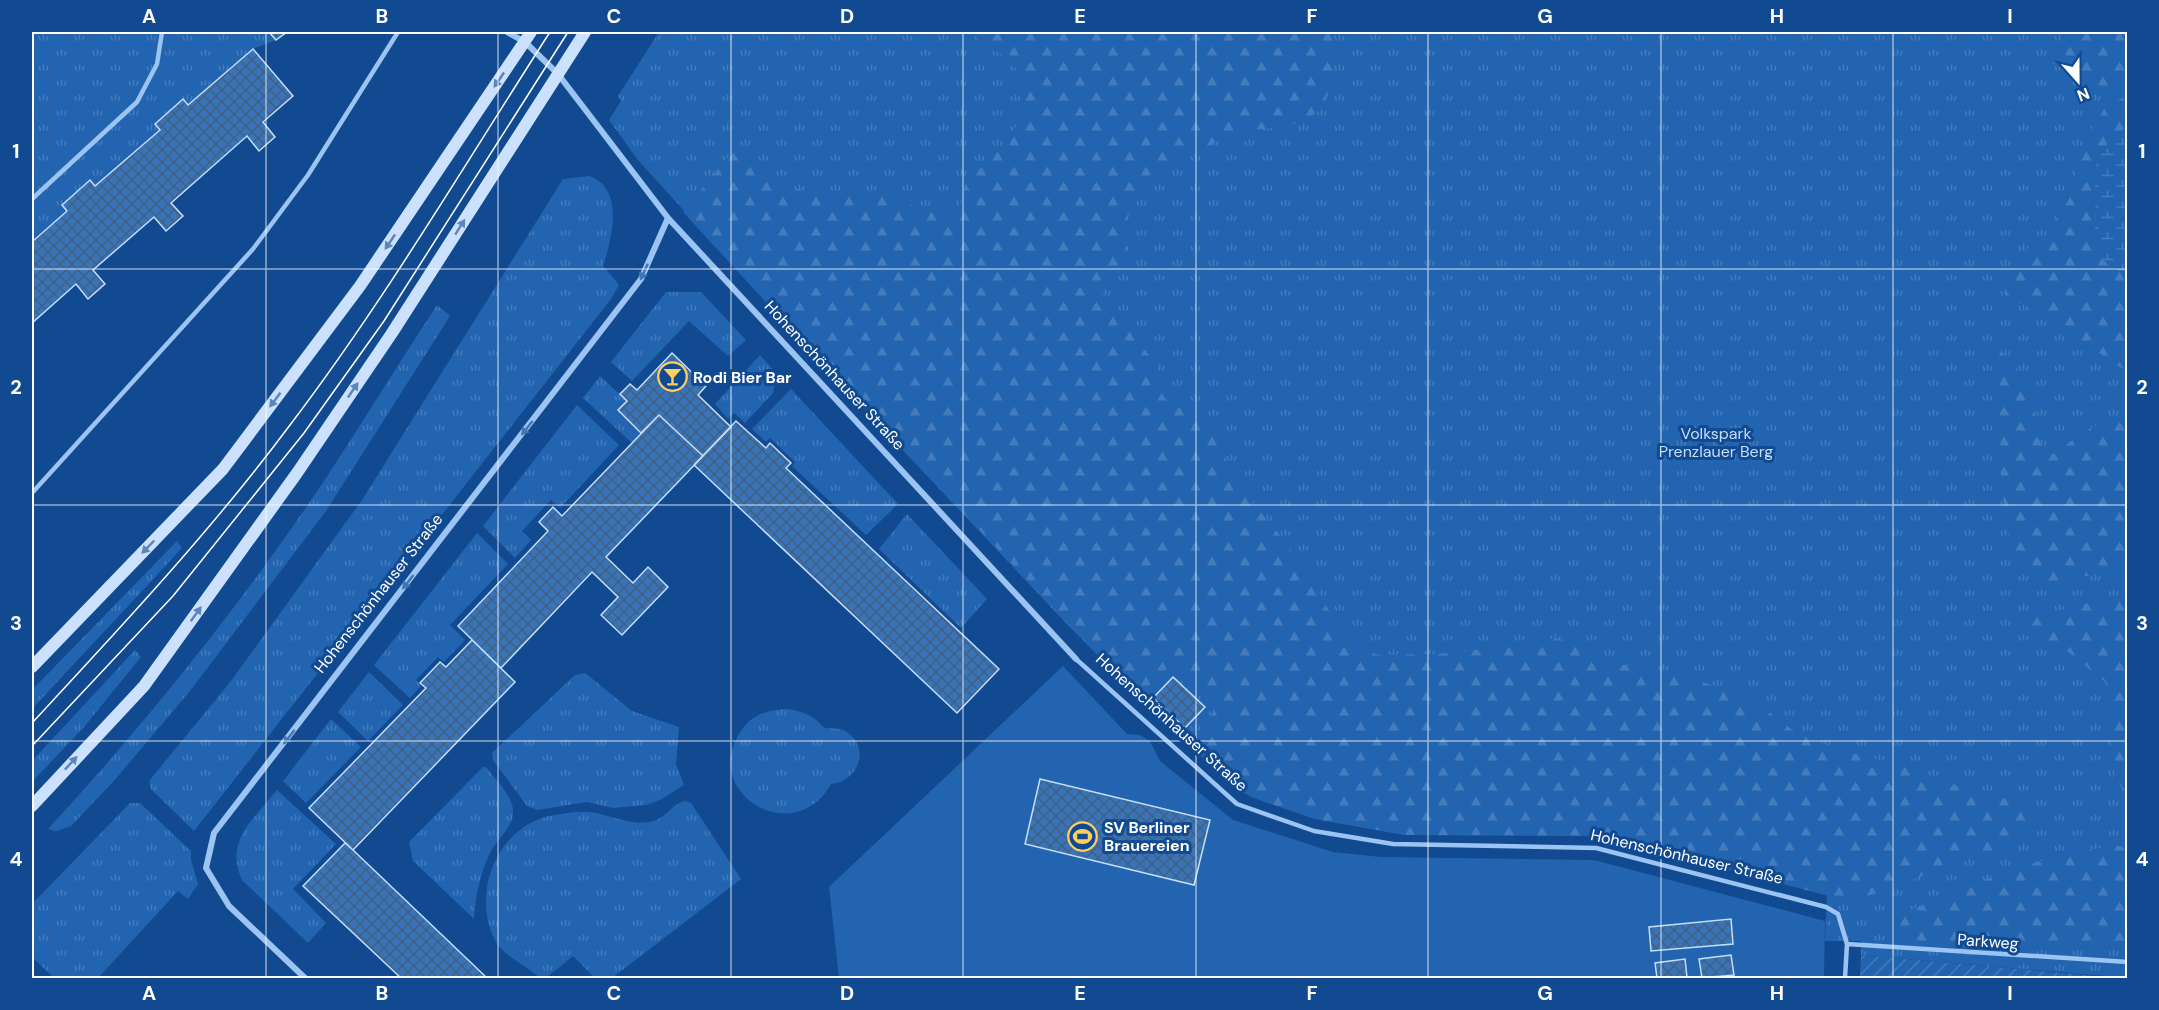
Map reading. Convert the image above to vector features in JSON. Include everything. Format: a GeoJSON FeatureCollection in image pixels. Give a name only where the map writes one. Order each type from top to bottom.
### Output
{"type":"FeatureCollection","features":[{"type":"Feature","properties":{"kind":"street","name":"Hohenschönhauser Straße"},"geometry":{"type":"LineString","coordinates":[[507,32],[528,37],[668,219],[1076,659]]}},
{"type":"Feature","properties":{"kind":"street"},"geometry":{"type":"LineString","coordinates":[[32,806],[144,686],[291,483],[392,333],[585,32]]}},
{"type":"Feature","properties":{"kind":"street"},"geometry":{"type":"LineString","coordinates":[[32,667],[223,469],[360,286],[528,37]]}},
{"type":"Feature","properties":{"kind":"street","name":"Hohenschönhauser Straße"},"geometry":{"type":"LineString","coordinates":[[305,978],[229,906],[206,868],[214,833],[641,279],[668,219]]}},
{"type":"Feature","properties":{"kind":"lane"},"geometry":{"type":"LineString","coordinates":[[32,199],[137,102],[157,64],[162,32]]}},
{"type":"Feature","properties":{"kind":"lane"},"geometry":{"type":"LineString","coordinates":[[32,493],[253,249],[309,175],[398,32]]}},
{"type":"Feature","properties":{"kind":"lane","name":"Hohenschönhauser Straße"},"geometry":{"type":"LineString","coordinates":[[1076,659],[1237,804],[1314,831],[1393,843],[1596,848],[1826,907],[1838,914],[1847,944]]}},
{"type":"Feature","properties":{"kind":"lane"},"geometry":{"type":"LineString","coordinates":[[1845,978],[1847,944]]}},
{"type":"Feature","properties":{"kind":"lane","name":"Parkweg"},"geometry":{"type":"LineString","coordinates":[[1847,944],[2127,962]]}},
{"type":"Feature","properties":{"kind":"green space"},"geometry":{"type":"Polygon","coordinates":[[[32,32],[269,32],[276,40],[253,49],[188,105],[183,99],[155,124],[160,130],[95,186],[90,181],[62,205],[67,211],[32,242],[32,32]]]}},
{"type":"Feature","properties":{"kind":"green space","name":"Volkspark Prenzlauer Berg"},"geometry":{"type":"Polygon","coordinates":[[[659,32],[2127,32],[2127,978],[1861,955],[1861,941],[1825,941],[1827,895],[1599,836],[1405,835],[1315,819],[1254,798],[1236,789],[1149,708],[1063,620],[865,410],[638,160],[609,120],[621,101],[618,96],[659,32]]]}},
{"type":"Feature","properties":{"kind":"green space"},"geometry":{"type":"Polygon","coordinates":[[[972,32],[1334,32],[1333,75],[1325,100],[1318,111],[1291,125],[1233,134],[1202,150],[1162,164],[1151,174],[1131,208],[1126,225],[1127,264],[1115,273],[1103,275],[1099,284],[1104,300],[1157,365],[1160,388],[1164,398],[1204,423],[1222,439],[1227,465],[1235,481],[1288,545],[1342,631],[1363,650],[1379,655],[1439,654],[1507,646],[1541,638],[1569,640],[1619,664],[1681,675],[1718,687],[1760,705],[1791,729],[1833,748],[1913,769],[1982,795],[2030,802],[2036,819],[2029,836],[1852,902],[1599,836],[1405,835],[1315,819],[1254,798],[1236,789],[1188,744],[1216,709],[1173,663],[1138,696],[865,410],[683,212],[732,152],[744,165],[765,169],[793,188],[819,194],[860,196],[891,193],[922,211],[948,216],[961,203],[965,185],[1008,139],[1016,126],[1019,115],[1021,77],[1018,71],[1008,58],[979,41],[972,32]]]}},
{"type":"Feature","properties":{"kind":"green space"},"geometry":{"type":"Polygon","coordinates":[[[2063,32],[2127,32],[2127,80],[2116,87],[2098,90],[2080,82],[2053,63],[2063,32]]]}},
{"type":"Feature","properties":{"kind":"green space"},"geometry":{"type":"Polygon","coordinates":[[[2127,95],[2127,126],[2096,155],[2095,240],[2103,260],[2127,277],[2127,370],[2117,366],[2055,320],[2006,296],[2008,269],[2013,257],[2046,237],[2078,184],[2074,158],[2104,109],[2127,95]]]}},
{"type":"Feature","properties":{"kind":"green space"},"geometry":{"type":"Polygon","coordinates":[[[2127,126],[2127,277],[2103,260],[2095,240],[2096,155],[2127,126]]]}},
{"type":"Feature","properties":{"kind":"green space"},"geometry":{"type":"Polygon","coordinates":[[[589,176],[600,182],[608,191],[612,203],[612,229],[603,266],[619,285],[611,299],[194,831],[151,789],[149,781],[231,681],[362,500],[563,179],[589,176]]]}},
{"type":"Feature","properties":{"kind":"green space"},"geometry":{"type":"Polygon","coordinates":[[[666,292],[701,292],[746,340],[728,356],[689,321],[632,381],[611,362],[666,292]]]}},
{"type":"Feature","properties":{"kind":"green space"},"geometry":{"type":"Polygon","coordinates":[[[437,305],[450,316],[326,511],[190,691],[113,782],[71,826],[56,831],[48,829],[158,704],[260,572],[324,481],[437,305]]]}},
{"type":"Feature","properties":{"kind":"green space"},"geometry":{"type":"Polygon","coordinates":[[[1999,350],[2015,366],[2024,380],[2033,410],[2043,423],[2040,440],[2046,452],[2055,454],[2080,434],[2096,426],[2127,422],[2127,566],[2070,580],[2046,582],[2021,571],[2011,557],[2001,481],[1999,350]]]}},
{"type":"Feature","properties":{"kind":"green space"},"geometry":{"type":"Polygon","coordinates":[[[760,355],[777,374],[773,393],[745,423],[734,413],[728,419],[715,404],[760,355]]]}},
{"type":"Feature","properties":{"kind":"green space"},"geometry":{"type":"Polygon","coordinates":[[[600,376],[627,401],[618,410],[641,433],[632,443],[583,398],[600,376]]]}},
{"type":"Feature","properties":{"kind":"green space"},"geometry":{"type":"Polygon","coordinates":[[[791,389],[898,504],[866,535],[792,466],[795,462],[770,438],[766,442],[752,429],[791,389]]]}},
{"type":"Feature","properties":{"kind":"green space"},"geometry":{"type":"Polygon","coordinates":[[[577,405],[619,445],[560,508],[551,500],[522,531],[531,540],[515,558],[483,526],[577,405]]]}},
{"type":"Feature","properties":{"kind":"green space"},"geometry":{"type":"Polygon","coordinates":[[[907,514],[987,599],[961,628],[879,549],[907,514]]]}},
{"type":"Feature","properties":{"kind":"green space"},"geometry":{"type":"Polygon","coordinates":[[[477,533],[508,564],[450,625],[465,640],[444,662],[438,657],[416,680],[421,686],[410,698],[374,665],[477,533]]]}},
{"type":"Feature","properties":{"kind":"green space"},"geometry":{"type":"Polygon","coordinates":[[[177,541],[182,548],[32,709],[32,690],[177,541]]]}},
{"type":"Feature","properties":{"kind":"green space"},"geometry":{"type":"Polygon","coordinates":[[[2128,593],[2127,821],[2125,797],[2109,756],[2112,735],[2108,719],[2110,697],[2105,682],[2070,653],[2041,638],[2028,624],[2038,616],[2128,593]]]}},
{"type":"Feature","properties":{"kind":"green space"},"geometry":{"type":"Polygon","coordinates":[[[135,650],[141,657],[84,727],[32,782],[32,761],[135,650]]]}},
{"type":"Feature","properties":{"kind":"green space","name":"SV Berliner Brauereien"},"geometry":{"type":"Polygon","coordinates":[[[1063,666],[1127,734],[1140,735],[1150,741],[1160,761],[1233,820],[1333,852],[1381,857],[1594,860],[1825,921],[1824,978],[839,978],[829,887],[1063,666]]]}},
{"type":"Feature","properties":{"kind":"green space"},"geometry":{"type":"Polygon","coordinates":[[[369,672],[403,705],[368,741],[338,712],[369,672]]]}},
{"type":"Feature","properties":{"kind":"green space"},"geometry":{"type":"Polygon","coordinates":[[[585,673],[632,711],[679,727],[676,764],[684,785],[660,800],[646,805],[613,808],[587,802],[537,810],[527,806],[493,760],[492,753],[575,675],[585,673]]]}},
{"type":"Feature","properties":{"kind":"green space"},"geometry":{"type":"Polygon","coordinates":[[[789,709],[809,715],[825,727],[845,731],[855,740],[860,756],[858,764],[848,778],[831,784],[814,803],[795,812],[775,812],[756,805],[741,792],[732,774],[731,753],[741,731],[750,720],[768,711],[789,709]]]}},
{"type":"Feature","properties":{"kind":"green space"},"geometry":{"type":"Polygon","coordinates":[[[331,719],[361,747],[306,803],[283,781],[331,719]]]}},
{"type":"Feature","properties":{"kind":"green space"},"geometry":{"type":"Polygon","coordinates":[[[483,767],[486,767],[507,793],[512,805],[513,817],[489,855],[483,870],[474,919],[413,861],[409,842],[483,767]]]}},
{"type":"Feature","properties":{"kind":"green space"},"geometry":{"type":"Polygon","coordinates":[[[277,790],[336,844],[293,889],[326,923],[308,943],[242,880],[237,866],[239,842],[244,831],[277,790]]]}},
{"type":"Feature","properties":{"kind":"green space"},"geometry":{"type":"Polygon","coordinates":[[[685,801],[691,803],[741,879],[612,978],[595,978],[573,956],[546,978],[540,978],[499,946],[488,921],[486,901],[488,881],[505,845],[518,831],[535,821],[576,812],[591,812],[629,822],[650,822],[685,801]]]}},
{"type":"Feature","properties":{"kind":"green space"},"geometry":{"type":"Polygon","coordinates":[[[130,803],[140,803],[191,851],[191,860],[198,884],[188,899],[178,891],[98,978],[54,978],[32,957],[32,904],[130,803]]]}},
{"type":"Feature","properties":{"kind":"green space"},"geometry":{"type":"Polygon","coordinates":[[[2117,846],[2127,847],[2127,949],[2048,945],[1900,943],[1889,930],[1887,920],[2000,874],[2059,856],[2117,846]]]}},
{"type":"Feature","properties":{"kind":"green space"},"geometry":{"type":"Polygon","coordinates":[[[1861,955],[2120,978],[1860,978],[1861,955]]]}},
{"type":"Feature","properties":{"kind":"building"},"geometry":{"type":"Polygon","coordinates":[[[269,32],[287,32],[276,40],[269,32]]]}},
{"type":"Feature","properties":{"kind":"building"},"geometry":{"type":"Polygon","coordinates":[[[253,49],[293,96],[263,122],[275,137],[259,151],[247,136],[171,203],[183,216],[166,231],[154,217],[93,270],[105,284],[88,299],[76,284],[32,323],[32,242],[67,211],[62,205],[90,180],[95,186],[160,130],[155,124],[183,99],[188,105],[253,49]]]}},
{"type":"Feature","properties":{"kind":"building"},"geometry":{"type":"Polygon","coordinates":[[[672,353],[706,386],[698,395],[731,427],[703,456],[659,415],[641,433],[618,410],[627,401],[620,394],[630,384],[637,390],[672,353]]]}},
{"type":"Feature","properties":{"kind":"building"},"geometry":{"type":"Polygon","coordinates":[[[659,415],[703,456],[606,557],[633,583],[648,567],[668,587],[622,635],[601,615],[618,597],[592,572],[501,668],[458,626],[548,531],[539,522],[553,507],[562,516],[659,415]]]}},
{"type":"Feature","properties":{"kind":"building"},"geometry":{"type":"Polygon","coordinates":[[[736,421],[766,448],[770,443],[791,463],[786,468],[999,669],[957,713],[694,465],[736,421]]]}},
{"type":"Feature","properties":{"kind":"building"},"geometry":{"type":"Polygon","coordinates":[[[472,640],[515,682],[353,850],[309,808],[426,688],[420,683],[440,662],[446,667],[472,640]]]}},
{"type":"Feature","properties":{"kind":"building"},"geometry":{"type":"Polygon","coordinates":[[[1173,677],[1205,707],[1185,728],[1153,698],[1173,677]]]}},
{"type":"Feature","properties":{"kind":"building"},"geometry":{"type":"Polygon","coordinates":[[[1040,779],[1210,820],[1194,885],[1025,844],[1040,779]]]}},
{"type":"Feature","properties":{"kind":"building"},"geometry":{"type":"Polygon","coordinates":[[[345,843],[487,978],[401,978],[303,886],[345,843]]]}},
{"type":"Feature","properties":{"kind":"building"},"geometry":{"type":"Polygon","coordinates":[[[1731,919],[1733,944],[1651,951],[1649,927],[1731,919]]]}},
{"type":"Feature","properties":{"kind":"building"},"geometry":{"type":"Polygon","coordinates":[[[1731,955],[1734,975],[1702,978],[1699,959],[1731,955]]]}},
{"type":"Feature","properties":{"kind":"building"},"geometry":{"type":"Polygon","coordinates":[[[1685,959],[1687,977],[1657,978],[1655,963],[1685,959]]]}},
{"type":"Feature","properties":{"kind":"tram line"},"geometry":{"type":"LineString","coordinates":[[32,723],[197,541],[290,425],[392,281],[550,32]]}},
{"type":"Feature","properties":{"kind":"tram line"},"geometry":{"type":"LineString","coordinates":[[32,746],[173,596],[304,433],[384,321],[568,32]]}},
{"type":"Feature","properties":{"kind":"place","name":"Rodi Bier Bar"},"geometry":{"type":"Point","coordinates":[672,377]}},
{"type":"Feature","properties":{"kind":"place","name":"SV Berliner Brauereien"},"geometry":{"type":"Point","coordinates":[1083,836]}}]}
